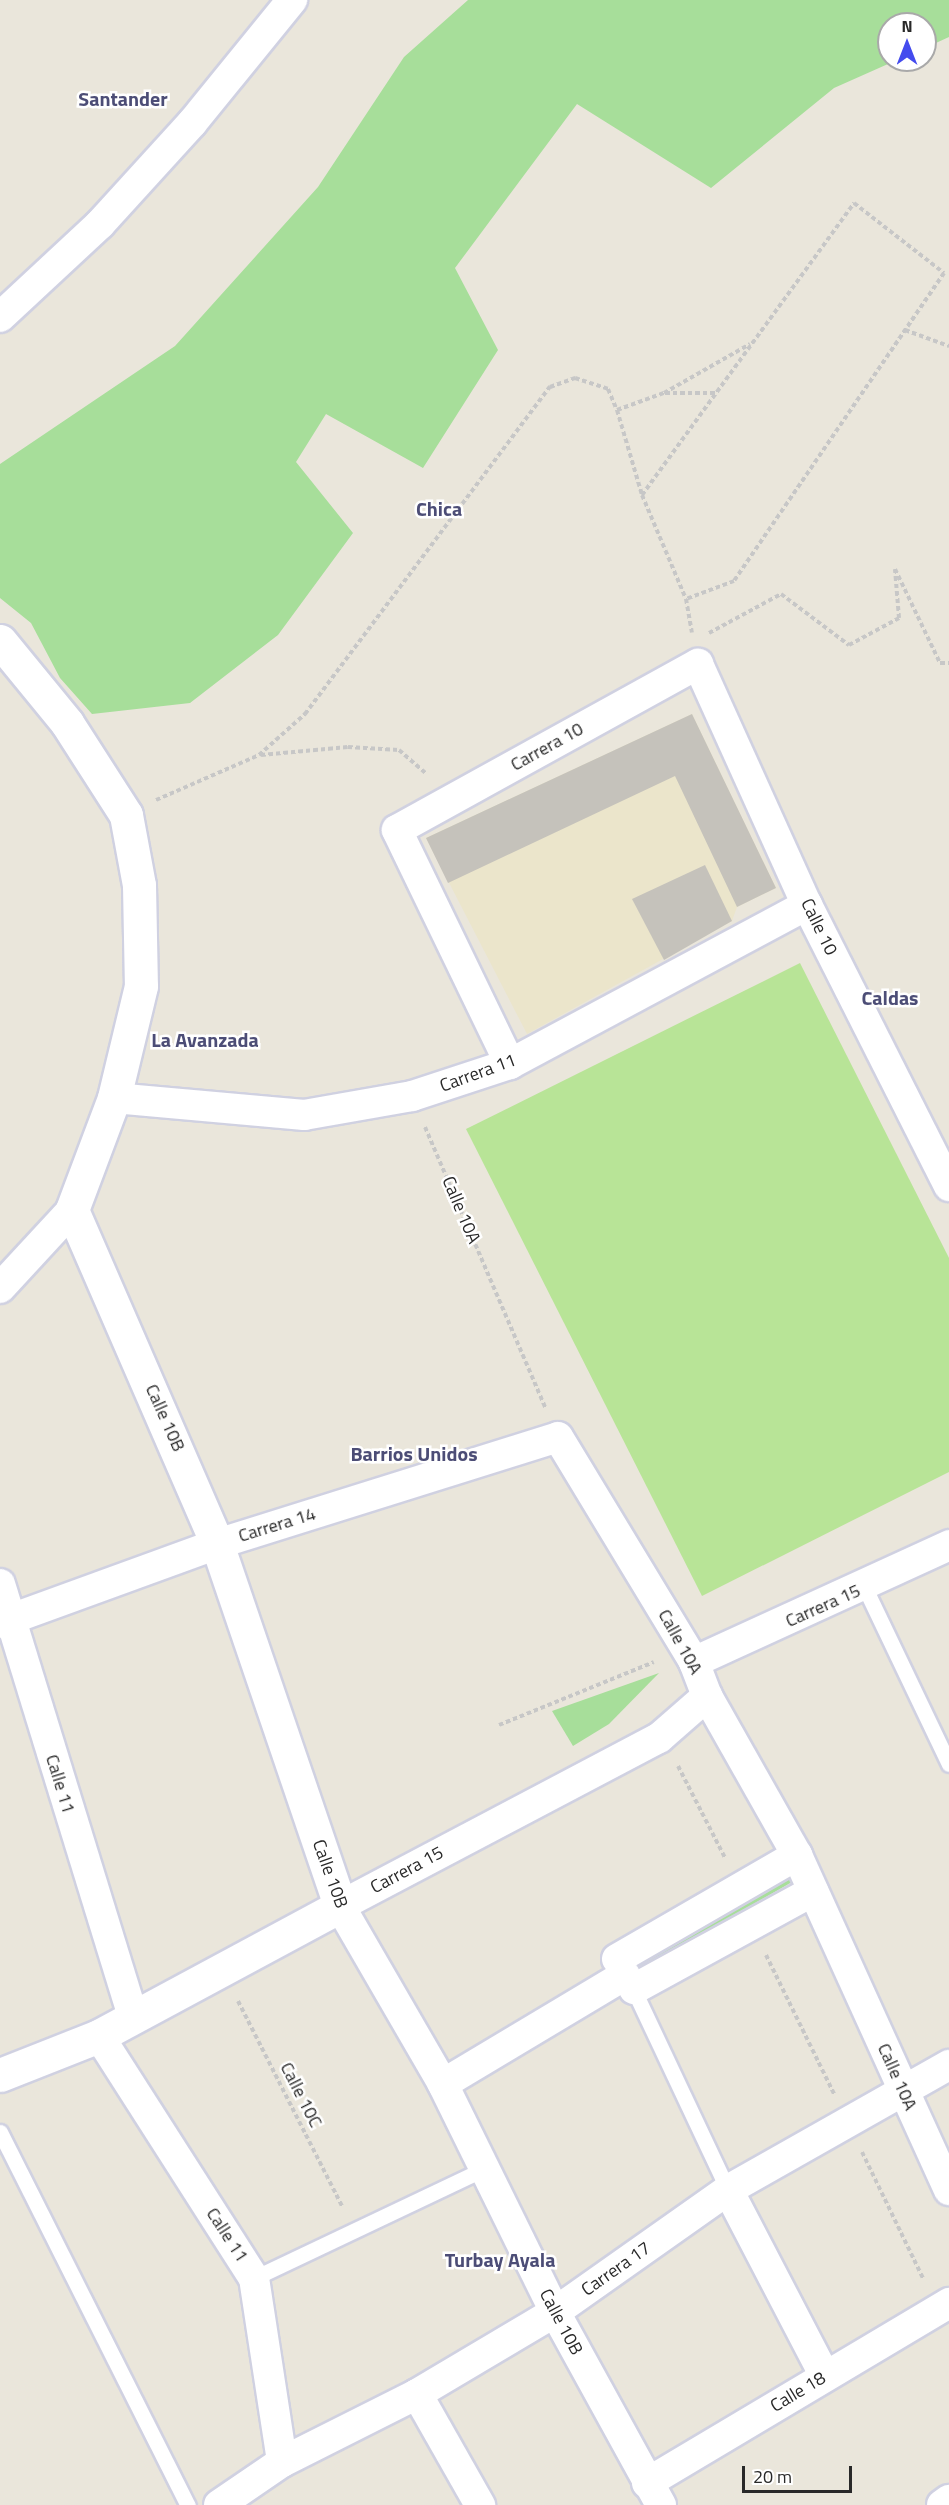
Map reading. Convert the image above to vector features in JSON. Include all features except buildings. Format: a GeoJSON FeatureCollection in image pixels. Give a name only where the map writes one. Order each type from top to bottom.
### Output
{"type":"FeatureCollection","features":[{"type":"Feature","properties":{"kind":"main road"},"geometry":{"type":"LineString","coordinates":[[0,641],[67,723],[126,815],[144,937],[141,986],[114,1098],[72,1210]]}},
{"type":"Feature","properties":{"kind":"main road","name":"Calle 10B"},"geometry":{"type":"LineString","coordinates":[[72,1210],[217,1544],[339,1906]]}},
{"type":"Feature","properties":{"kind":"main road","name":"Carrera 15"},"geometry":{"type":"LineString","coordinates":[[0,2075],[99,2037],[133,2017],[223,1972],[339,1906]]}},
{"type":"Feature","properties":{"kind":"street"},"geometry":{"type":"LineString","coordinates":[[0,317],[100,224],[192,123],[292,0]]}},
{"type":"Feature","properties":{"kind":"street","name":"Carrera 10"},"geometry":{"type":"LineString","coordinates":[[510,1064],[397,830],[698,664]]}},
{"type":"Feature","properties":{"kind":"street","name":"Calle 10"},"geometry":{"type":"LineString","coordinates":[[698,664],[807,904],[949,1186]]}},
{"type":"Feature","properties":{"kind":"street","name":"Carrera 11"},"geometry":{"type":"LineString","coordinates":[[114,1098],[304,1115],[412,1096],[510,1064],[807,904]]}},
{"type":"Feature","properties":{"kind":"street"},"geometry":{"type":"LineString","coordinates":[[0,1288],[72,1210]]}},
{"type":"Feature","properties":{"kind":"street","name":"Carrera 14"},"geometry":{"type":"LineString","coordinates":[[4,1622],[217,1544],[558,1437]]}},
{"type":"Feature","properties":{"kind":"street","name":"Calle 10A"},"geometry":{"type":"LineString","coordinates":[[558,1437],[694,1662],[707,1696],[797,1855],[949,2190]]}},
{"type":"Feature","properties":{"kind":"street","name":"Carrera 15"},"geometry":{"type":"LineString","coordinates":[[694,1662],[865,1588],[949,1545]]}},
{"type":"Feature","properties":{"kind":"street","name":"Calle 11"},"geometry":{"type":"LineString","coordinates":[[0,1584],[4,1622],[133,2017]]}},
{"type":"Feature","properties":{"kind":"street","name":"Carrera 15"},"geometry":{"type":"LineString","coordinates":[[339,1906],[659,1738],[707,1696]]}},
{"type":"Feature","properties":{"kind":"street"},"geometry":{"type":"LineString","coordinates":[[443,2084],[625,1974],[739,1886],[797,1855]]}},
{"type":"Feature","properties":{"kind":"street"},"geometry":{"type":"LineString","coordinates":[[625,1974],[813,1891]]}},
{"type":"Feature","properties":{"kind":"street","name":"Calle 10B"},"geometry":{"type":"LineString","coordinates":[[339,1906],[443,2084],[555,2312],[654,2494]]}},
{"type":"Feature","properties":{"kind":"street","name":"Calle 11"},"geometry":{"type":"LineString","coordinates":[[99,2037],[254,2278],[282,2462]]}},
{"type":"Feature","properties":{"kind":"street","name":"Carrera 17"},"geometry":{"type":"LineString","coordinates":[[219,2505],[282,2462],[417,2394],[555,2312],[728,2190],[949,2065]]}},
{"type":"Feature","properties":{"kind":"street"},"geometry":{"type":"LineString","coordinates":[[728,2190],[825,2376]]}},
{"type":"Feature","properties":{"kind":"street","name":"Calle 18"},"geometry":{"type":"LineString","coordinates":[[654,2494],[825,2376],[949,2303]]}},
{"type":"Feature","properties":{"kind":"street"},"geometry":{"type":"LineString","coordinates":[[417,2394],[480,2505]]}},
{"type":"Feature","properties":{"kind":"street"},"geometry":{"type":"LineString","coordinates":[[942,2505],[949,2500]]}},
{"type":"Feature","properties":{"kind":"lane"},"geometry":{"type":"LineString","coordinates":[[865,1588],[949,1764]]}},
{"type":"Feature","properties":{"kind":"lane"},"geometry":{"type":"LineString","coordinates":[[625,1974],[728,2190]]}},
{"type":"Feature","properties":{"kind":"lane"},"geometry":{"type":"LineString","coordinates":[[0,2132],[188,2505]]}},
{"type":"Feature","properties":{"kind":"lane"},"geometry":{"type":"LineString","coordinates":[[254,2278],[484,2169]]}},
{"type":"Feature","properties":{"kind":"path"},"geometry":{"type":"LineString","coordinates":[[642,495],[854,203],[944,273],[734,580],[686,599]]}},
{"type":"Feature","properties":{"kind":"path"},"geometry":{"type":"LineString","coordinates":[[905,330],[949,346]]}},
{"type":"Feature","properties":{"kind":"path"},"geometry":{"type":"LineString","coordinates":[[617,410],[664,393],[753,342]]}},
{"type":"Feature","properties":{"kind":"path"},"geometry":{"type":"LineString","coordinates":[[126,815],[259,755],[305,714],[550,387],[575,378],[608,389],[617,410],[642,495],[686,599],[698,664]]}},
{"type":"Feature","properties":{"kind":"path"},"geometry":{"type":"LineString","coordinates":[[664,393],[716,393]]}},
{"type":"Feature","properties":{"kind":"path"},"geometry":{"type":"LineString","coordinates":[[698,664],[707,634],[781,594],[849,645],[899,618],[895,569],[940,663],[949,663]]}},
{"type":"Feature","properties":{"kind":"path"},"geometry":{"type":"LineString","coordinates":[[259,755],[348,747],[399,750],[456,797]]}},
{"type":"Feature","properties":{"kind":"path","name":"Calle 10A"},"geometry":{"type":"LineString","coordinates":[[412,1096],[558,1437]]}},
{"type":"Feature","properties":{"kind":"path"},"geometry":{"type":"LineString","coordinates":[[499,1725],[669,1656],[694,1662]]}},
{"type":"Feature","properties":{"kind":"path"},"geometry":{"type":"LineString","coordinates":[[678,1767],[739,1886]]}},
{"type":"Feature","properties":{"kind":"path","name":"Calle 10C"},"geometry":{"type":"LineString","coordinates":[[223,1972],[355,2230]]}},
{"type":"Feature","properties":{"kind":"shaded area"},"geometry":{"type":"Polygon","coordinates":[[[692,714],[776,888],[737,907],[732,921],[527,1034],[426,838],[692,714]]]}},
{"type":"Feature","properties":{"kind":"green space"},"geometry":{"type":"Polygon","coordinates":[[[468,0],[949,0],[949,37],[937,42],[937,12],[877,12],[877,69],[834,88],[711,188],[577,104],[455,268],[498,350],[423,468],[326,414],[296,462],[353,533],[278,635],[190,703],[92,714],[60,678],[31,623],[0,598],[0,464],[175,346],[318,187],[404,57],[468,0]]]}},
{"type":"Feature","properties":{"kind":"green space"},"geometry":{"type":"Polygon","coordinates":[[[800,963],[949,1258],[949,1472],[702,1596],[466,1129],[800,963]]]}},
{"type":"Feature","properties":{"kind":"green space"},"geometry":{"type":"Polygon","coordinates":[[[659,1673],[609,1724],[573,1746],[552,1711],[659,1673]]]}},
{"type":"Feature","properties":{"kind":"green space"},"geometry":{"type":"Polygon","coordinates":[[[786,1872],[792,1882],[635,1972],[629,1962],[786,1872]]]}},
{"type":"Feature","properties":{"kind":"district","name":"Santander"},"geometry":{"type":"Point","coordinates":[123,98]}},
{"type":"Feature","properties":{"kind":"district","name":"Chica"},"geometry":{"type":"Point","coordinates":[439,508]}},
{"type":"Feature","properties":{"kind":"district","name":"Caldas"},"geometry":{"type":"Point","coordinates":[890,997]}},
{"type":"Feature","properties":{"kind":"district","name":"La Avanzada"},"geometry":{"type":"Point","coordinates":[205,1039]}},
{"type":"Feature","properties":{"kind":"district","name":"Barrios Unidos"},"geometry":{"type":"Point","coordinates":[414,1453]}},
{"type":"Feature","properties":{"kind":"district","name":"Turbay Ayala"},"geometry":{"type":"Point","coordinates":[500,2259]}}]}
